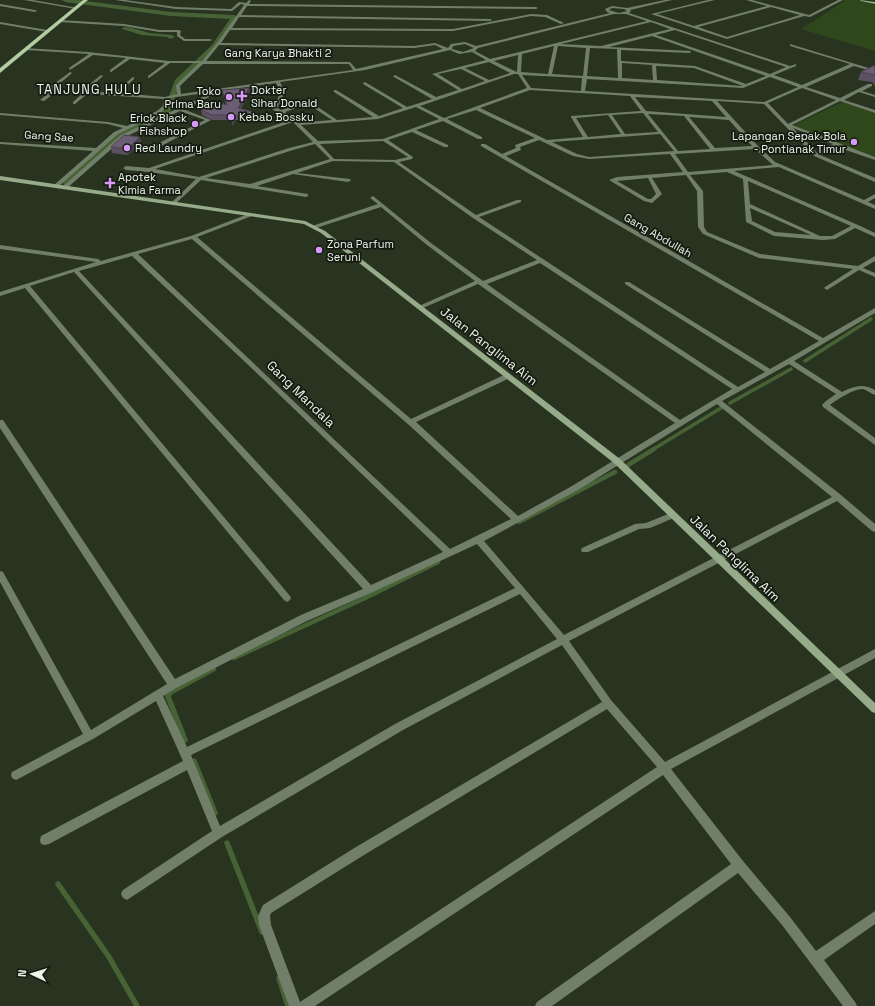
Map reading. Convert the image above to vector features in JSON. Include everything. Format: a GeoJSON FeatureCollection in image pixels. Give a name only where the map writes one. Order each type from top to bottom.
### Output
{"type":"FeatureCollection","features":[{"type":"Feature","properties":{"kind":"main road"},"geometry":{"type":"LineString","coordinates":[[0,71],[86,0]]}},
{"type":"Feature","properties":{"kind":"street"},"geometry":{"type":"LineString","coordinates":[[26,0],[76,8]]}},
{"type":"Feature","properties":{"kind":"street"},"geometry":{"type":"LineString","coordinates":[[117,0],[151,6],[232,10],[240,3],[536,8]]}},
{"type":"Feature","properties":{"kind":"street"},"geometry":{"type":"LineString","coordinates":[[151,6],[162,0]]}},
{"type":"Feature","properties":{"kind":"street"},"geometry":{"type":"LineString","coordinates":[[627,10],[659,0]]}},
{"type":"Feature","properties":{"kind":"street"},"geometry":{"type":"LineString","coordinates":[[64,188],[123,136],[212,92],[355,70],[449,50],[450,47],[455,44],[474,45],[670,0]]}},
{"type":"Feature","properties":{"kind":"street"},"geometry":{"type":"LineString","coordinates":[[713,0],[653,14],[728,38],[803,15]]}},
{"type":"Feature","properties":{"kind":"street"},"geometry":{"type":"LineString","coordinates":[[748,0],[803,15],[812,16],[841,0]]}},
{"type":"Feature","properties":{"kind":"street"},"geometry":{"type":"LineString","coordinates":[[862,0],[875,4]]}},
{"type":"Feature","properties":{"kind":"street"},"geometry":{"type":"LineString","coordinates":[[178,95],[178,86],[181,82],[218,44],[237,16],[248,3]]}},
{"type":"Feature","properties":{"kind":"street"},"geometry":{"type":"LineString","coordinates":[[0,5],[35,11]]}},
{"type":"Feature","properties":{"kind":"street"},"geometry":{"type":"LineString","coordinates":[[694,27],[772,6]]}},
{"type":"Feature","properties":{"kind":"street"},"geometry":{"type":"LineString","coordinates":[[613,13],[607,10],[609,8],[627,10],[651,22],[789,67]]}},
{"type":"Feature","properties":{"kind":"street"},"geometry":{"type":"LineString","coordinates":[[474,45],[562,23],[613,13]]}},
{"type":"Feature","properties":{"kind":"street"},"geometry":{"type":"LineString","coordinates":[[229,29],[453,30],[522,16],[540,15],[562,23]]}},
{"type":"Feature","properties":{"kind":"street"},"geometry":{"type":"LineString","coordinates":[[237,16],[503,20]]}},
{"type":"Feature","properties":{"kind":"street"},"geometry":{"type":"LineString","coordinates":[[60,22],[124,25],[156,30],[179,31],[178,35],[184,40],[210,40]]}},
{"type":"Feature","properties":{"kind":"street"},"geometry":{"type":"LineString","coordinates":[[461,90],[434,75],[461,67],[651,22]]}},
{"type":"Feature","properties":{"kind":"street"},"geometry":{"type":"LineString","coordinates":[[0,23],[47,31]]}},
{"type":"Feature","properties":{"kind":"street"},"geometry":{"type":"LineString","coordinates":[[602,47],[675,29]]}},
{"type":"Feature","properties":{"kind":"street"},"geometry":{"type":"LineString","coordinates":[[150,36],[156,30]]}},
{"type":"Feature","properties":{"kind":"street"},"geometry":{"type":"LineString","coordinates":[[653,35],[875,112]]}},
{"type":"Feature","properties":{"kind":"street"},"geometry":{"type":"LineString","coordinates":[[218,44],[414,47],[435,44],[456,52]]}},
{"type":"Feature","properties":{"kind":"street"},"geometry":{"type":"LineString","coordinates":[[659,50],[678,44]]}},
{"type":"Feature","properties":{"kind":"street"},"geometry":{"type":"LineString","coordinates":[[472,52],[476,49],[474,45]]}},
{"type":"Feature","properties":{"kind":"street"},"geometry":{"type":"LineString","coordinates":[[556,45],[699,52]]}},
{"type":"Feature","properties":{"kind":"street"},"geometry":{"type":"LineString","coordinates":[[550,75],[556,45]]}},
{"type":"Feature","properties":{"kind":"street"},"geometry":{"type":"LineString","coordinates":[[791,45],[875,71]]}},
{"type":"Feature","properties":{"kind":"street"},"geometry":{"type":"LineString","coordinates":[[583,92],[588,46]]}},
{"type":"Feature","properties":{"kind":"street"},"geometry":{"type":"LineString","coordinates":[[619,48],[620,80]]}},
{"type":"Feature","properties":{"kind":"street","name":"Gang Karya Bhakti 2"},"geometry":{"type":"LineString","coordinates":[[26,49],[191,63],[347,63],[350,64],[355,70]]}},
{"type":"Feature","properties":{"kind":"street"},"geometry":{"type":"LineString","coordinates":[[92,54],[49,90],[83,94],[168,97],[368,71],[456,52],[472,52],[490,60],[516,73],[530,89]]}},
{"type":"Feature","properties":{"kind":"street"},"geometry":{"type":"LineString","coordinates":[[516,73],[520,53]]}},
{"type":"Feature","properties":{"kind":"street"},"geometry":{"type":"LineString","coordinates":[[110,72],[129,58]]}},
{"type":"Feature","properties":{"kind":"street"},"geometry":{"type":"LineString","coordinates":[[149,76],[169,62]]}},
{"type":"Feature","properties":{"kind":"street"},"geometry":{"type":"LineString","coordinates":[[620,62],[709,72],[748,86]]}},
{"type":"Feature","properties":{"kind":"street"},"geometry":{"type":"LineString","coordinates":[[174,203],[200,178],[291,148],[315,143],[384,140],[530,89],[765,103],[854,64]]}},
{"type":"Feature","properties":{"kind":"street"},"geometry":{"type":"LineString","coordinates":[[297,124],[378,118],[516,73],[737,87],[748,86],[795,65]]}},
{"type":"Feature","properties":{"kind":"street"},"geometry":{"type":"LineString","coordinates":[[461,67],[488,81]]}},
{"type":"Feature","properties":{"kind":"street"},"geometry":{"type":"LineString","coordinates":[[654,67],[654,82]]}},
{"type":"Feature","properties":{"kind":"street"},"geometry":{"type":"LineString","coordinates":[[75,103],[101,76]]}},
{"type":"Feature","properties":{"kind":"street"},"geometry":{"type":"LineString","coordinates":[[395,76],[435,99]]}},
{"type":"Feature","properties":{"kind":"street"},"geometry":{"type":"LineString","coordinates":[[115,95],[133,78]]}},
{"type":"Feature","properties":{"kind":"street"},"geometry":{"type":"LineString","coordinates":[[278,83],[283,92],[274,110],[281,112],[297,124],[333,160]]}},
{"type":"Feature","properties":{"kind":"street"},"geometry":{"type":"LineString","coordinates":[[365,83],[407,109]]}},
{"type":"Feature","properties":{"kind":"street"},"geometry":{"type":"LineString","coordinates":[[787,126],[870,85]]}},
{"type":"Feature","properties":{"kind":"street"},"geometry":{"type":"LineString","coordinates":[[42,100],[54,91]]}},
{"type":"Feature","properties":{"kind":"street"},"geometry":{"type":"LineString","coordinates":[[336,91],[378,118]]}},
{"type":"Feature","properties":{"kind":"street"},"geometry":{"type":"LineString","coordinates":[[859,91],[875,96]]}},
{"type":"Feature","properties":{"kind":"street"},"geometry":{"type":"LineString","coordinates":[[631,95],[661,133],[701,194],[701,227],[706,232],[759,256],[859,268],[875,275]]}},
{"type":"Feature","properties":{"kind":"street"},"geometry":{"type":"LineString","coordinates":[[56,186],[111,136],[159,112],[164,106],[168,97]]}},
{"type":"Feature","properties":{"kind":"street"},"geometry":{"type":"LineString","coordinates":[[713,100],[756,147],[779,166],[875,207]]}},
{"type":"Feature","properties":{"kind":"street"},"geometry":{"type":"LineString","coordinates":[[281,112],[309,102],[336,121]]}},
{"type":"Feature","properties":{"kind":"street"},"geometry":{"type":"LineString","coordinates":[[765,103],[816,156],[875,180]]}},
{"type":"Feature","properties":{"kind":"street"},"geometry":{"type":"LineString","coordinates":[[417,106],[480,138]]}},
{"type":"Feature","properties":{"kind":"street"},"geometry":{"type":"LineString","coordinates":[[476,108],[575,155],[589,158],[756,147]]}},
{"type":"Feature","properties":{"kind":"street"},"geometry":{"type":"LineString","coordinates":[[152,152],[161,144],[209,120],[180,109]]}},
{"type":"Feature","properties":{"kind":"street"},"geometry":{"type":"LineString","coordinates":[[586,138],[573,117],[644,112],[731,119]]}},
{"type":"Feature","properties":{"kind":"street"},"geometry":{"type":"LineString","coordinates":[[0,114],[108,123],[127,127]]}},
{"type":"Feature","properties":{"kind":"street"},"geometry":{"type":"LineString","coordinates":[[609,114],[624,136]]}},
{"type":"Feature","properties":{"kind":"street"},"geometry":{"type":"LineString","coordinates":[[685,115],[713,149]]}},
{"type":"Feature","properties":{"kind":"street"},"geometry":{"type":"LineString","coordinates":[[149,170],[292,121]]}},
{"type":"Feature","properties":{"kind":"street"},"geometry":{"type":"LineString","coordinates":[[787,126],[875,159]]}},
{"type":"Feature","properties":{"kind":"street"},"geometry":{"type":"LineString","coordinates":[[412,130],[446,146]]}},
{"type":"Feature","properties":{"kind":"street"},"geometry":{"type":"LineString","coordinates":[[546,141],[661,133]]}},
{"type":"Feature","properties":{"kind":"street"},"geometry":{"type":"LineString","coordinates":[[501,156],[519,149],[517,146],[539,138]]}},
{"type":"Feature","properties":{"kind":"street"},"geometry":{"type":"LineString","coordinates":[[250,186],[333,160],[395,161],[408,159],[411,157],[384,140]]}},
{"type":"Feature","properties":{"kind":"street","name":"Gang Sae"},"geometry":{"type":"LineString","coordinates":[[0,143],[97,150]]}},
{"type":"Feature","properties":{"kind":"street"},"geometry":{"type":"LineString","coordinates":[[816,156],[836,145],[840,146]]}},
{"type":"Feature","properties":{"kind":"street","name":"Gang Abdullah"},"geometry":{"type":"LineString","coordinates":[[483,146],[824,341]]}},
{"type":"Feature","properties":{"kind":"street"},"geometry":{"type":"LineString","coordinates":[[395,161],[475,217],[738,390]]}},
{"type":"Feature","properties":{"kind":"street"},"geometry":{"type":"LineString","coordinates":[[649,176],[659,194],[652,201],[646,200],[612,180],[649,176],[779,166]]}},
{"type":"Feature","properties":{"kind":"street"},"geometry":{"type":"LineString","coordinates":[[126,168],[149,170],[306,195]]}},
{"type":"Feature","properties":{"kind":"street"},"geometry":{"type":"LineString","coordinates":[[728,171],[875,235]]}},
{"type":"Feature","properties":{"kind":"street"},"geometry":{"type":"LineString","coordinates":[[292,174],[348,180]]}},
{"type":"Feature","properties":{"kind":"street","name":"Jalan Panglima Aim"},"geometry":{"type":"LineString","coordinates":[[0,178],[305,223],[314,227],[331,238],[421,307],[616,461],[875,709]]}},
{"type":"Feature","properties":{"kind":"street"},"geometry":{"type":"LineString","coordinates":[[745,179],[749,205],[749,222],[770,233],[833,238],[856,226]]}},
{"type":"Feature","properties":{"kind":"street"},"geometry":{"type":"LineString","coordinates":[[864,202],[875,196]]}},
{"type":"Feature","properties":{"kind":"street"},"geometry":{"type":"LineString","coordinates":[[373,198],[429,244],[681,424]]}},
{"type":"Feature","properties":{"kind":"street"},"geometry":{"type":"LineString","coordinates":[[475,217],[519,201]]}},
{"type":"Feature","properties":{"kind":"street"},"geometry":{"type":"LineString","coordinates":[[314,227],[381,205]]}},
{"type":"Feature","properties":{"kind":"street"},"geometry":{"type":"LineString","coordinates":[[749,205],[823,238]]}},
{"type":"Feature","properties":{"kind":"street"},"geometry":{"type":"LineString","coordinates":[[0,294],[75,270],[193,237],[250,215]]}},
{"type":"Feature","properties":{"kind":"street"},"geometry":{"type":"LineString","coordinates":[[193,237],[410,422],[517,520]]}},
{"type":"Feature","properties":{"kind":"street"},"geometry":{"type":"LineString","coordinates":[[0,247],[103,262]]}},
{"type":"Feature","properties":{"kind":"street","name":"Gang Mandala"},"geometry":{"type":"LineString","coordinates":[[134,254],[449,553]]}},
{"type":"Feature","properties":{"kind":"street"},"geometry":{"type":"LineString","coordinates":[[827,288],[875,258]]}},
{"type":"Feature","properties":{"kind":"street"},"geometry":{"type":"LineString","coordinates":[[421,307],[481,282],[542,260]]}},
{"type":"Feature","properties":{"kind":"street"},"geometry":{"type":"LineString","coordinates":[[75,270],[370,590]]}},
{"type":"Feature","properties":{"kind":"street"},"geometry":{"type":"LineString","coordinates":[[627,283],[770,372]]}},
{"type":"Feature","properties":{"kind":"street"},"geometry":{"type":"LineString","coordinates":[[26,285],[288,598]]}},
{"type":"Feature","properties":{"kind":"street"},"geometry":{"type":"LineString","coordinates":[[0,287],[12,289]]}},
{"type":"Feature","properties":{"kind":"street"},"geometry":{"type":"LineString","coordinates":[[16,775],[89,736],[158,695],[173,684],[304,618],[370,590],[478,540],[517,520],[575,488],[616,461],[681,424],[717,401],[873,313]]}},
{"type":"Feature","properties":{"kind":"street"},"geometry":{"type":"LineString","coordinates":[[789,361],[842,395]]}},
{"type":"Feature","properties":{"kind":"street"},"geometry":{"type":"LineString","coordinates":[[410,422],[508,376]]}},
{"type":"Feature","properties":{"kind":"street"},"geometry":{"type":"LineString","coordinates":[[875,393],[870,389],[858,387],[826,405],[875,442]]}},
{"type":"Feature","properties":{"kind":"street"},"geometry":{"type":"LineString","coordinates":[[717,401],[838,497],[875,529]]}},
{"type":"Feature","properties":{"kind":"street"},"geometry":{"type":"LineString","coordinates":[[0,422],[173,684]]}},
{"type":"Feature","properties":{"kind":"street"},"geometry":{"type":"LineString","coordinates":[[127,894],[218,833],[399,727],[838,497]]}},
{"type":"Feature","properties":{"kind":"street"},"geometry":{"type":"LineString","coordinates":[[585,550],[638,526],[647,526],[673,515]]}},
{"type":"Feature","properties":{"kind":"street"},"geometry":{"type":"LineString","coordinates":[[478,540],[563,640],[608,703],[664,768],[739,865],[786,921],[851,1006]]}},
{"type":"Feature","properties":{"kind":"street"},"geometry":{"type":"LineString","coordinates":[[0,574],[89,736]]}},
{"type":"Feature","properties":{"kind":"street"},"geometry":{"type":"LineString","coordinates":[[45,840],[187,758],[521,589]]}},
{"type":"Feature","properties":{"kind":"street"},"geometry":{"type":"LineString","coordinates":[[304,1006],[664,768],[839,674],[875,653]]}},
{"type":"Feature","properties":{"kind":"street"},"geometry":{"type":"LineString","coordinates":[[158,695],[187,758],[218,833]]}},
{"type":"Feature","properties":{"kind":"street"},"geometry":{"type":"LineString","coordinates":[[294,1006],[265,925],[264,916],[267,909],[360,851],[608,703]]}},
{"type":"Feature","properties":{"kind":"street"},"geometry":{"type":"LineString","coordinates":[[541,1006],[739,865]]}},
{"type":"Feature","properties":{"kind":"street"},"geometry":{"type":"LineString","coordinates":[[815,959],[875,917]]}},
{"type":"Feature","properties":{"kind":"shaded area"},"geometry":{"type":"Polygon","coordinates":[[[846,0],[859,0],[875,5],[875,51],[801,29],[846,0]]]}},
{"type":"Feature","properties":{"kind":"shaded area"},"geometry":{"type":"Polygon","coordinates":[[[124,27],[150,33],[172,35],[175,37],[170,39],[167,37],[142,35],[122,29],[124,27]]]}},
{"type":"Feature","properties":{"kind":"shaded area","name":"Lapangan Sepak Bola - Pontianak Timur"},"geometry":{"type":"Polygon","coordinates":[[[843,102],[875,113],[875,157],[792,126],[843,102]]]}},
{"type":"Feature","properties":{"kind":"building"},"geometry":{"type":"Polygon","coordinates":[[[875,66],[875,75],[861,72],[875,66]]]}},
{"type":"Feature","properties":{"kind":"building"},"geometry":{"type":"Polygon","coordinates":[[[249,88],[238,108],[253,112],[252,116],[235,116],[232,121],[230,115],[212,115],[201,110],[217,102],[227,105],[222,90],[249,88]]]}},
{"type":"Feature","properties":{"kind":"building"},"geometry":{"type":"Polygon","coordinates":[[[124,135],[140,137],[127,149],[111,147],[124,135]]]}},
{"type":"Feature","properties":{"kind":"waterway"},"geometry":{"type":"LineString","coordinates":[[65,0],[171,14],[234,17],[214,46],[177,81],[167,111],[120,135],[67,183]]}},
{"type":"Feature","properties":{"kind":"waterway"},"geometry":{"type":"LineString","coordinates":[[805,361],[871,319]]}},
{"type":"Feature","properties":{"kind":"waterway"},"geometry":{"type":"LineString","coordinates":[[730,403],[791,369]]}},
{"type":"Feature","properties":{"kind":"waterway"},"geometry":{"type":"LineString","coordinates":[[652,450],[721,408]]}},
{"type":"Feature","properties":{"kind":"waterway"},"geometry":{"type":"LineString","coordinates":[[628,465],[654,449]]}},
{"type":"Feature","properties":{"kind":"waterway"},"geometry":{"type":"LineString","coordinates":[[519,522],[615,472]]}},
{"type":"Feature","properties":{"kind":"waterway"},"geometry":{"type":"LineString","coordinates":[[234,658],[363,599],[438,562]]}},
{"type":"Feature","properties":{"kind":"waterway"},"geometry":{"type":"LineString","coordinates":[[170,693],[214,669]]}},
{"type":"Feature","properties":{"kind":"waterway"},"geometry":{"type":"LineString","coordinates":[[170,693],[167,694],[185,740]]}},
{"type":"Feature","properties":{"kind":"waterway"},"geometry":{"type":"LineString","coordinates":[[194,761],[215,813]]}},
{"type":"Feature","properties":{"kind":"waterway"},"geometry":{"type":"LineString","coordinates":[[227,843],[262,932]]}},
{"type":"Feature","properties":{"kind":"waterway"},"geometry":{"type":"LineString","coordinates":[[58,884],[109,957],[137,1006]]}},
{"type":"Feature","properties":{"kind":"waterway"},"geometry":{"type":"LineString","coordinates":[[279,978],[288,1006]]}},
{"type":"Feature","properties":{"kind":"place","name":"Dokter Sihar Donald"},"geometry":{"type":"Point","coordinates":[242,96]}},
{"type":"Feature","properties":{"kind":"place","name":"Toko Prima Baru"},"geometry":{"type":"Point","coordinates":[229,97]}},
{"type":"Feature","properties":{"kind":"place","name":"Kebab Bossku"},"geometry":{"type":"Point","coordinates":[231,117]}},
{"type":"Feature","properties":{"kind":"place","name":"Erick Black Fishshop"},"geometry":{"type":"Point","coordinates":[195,124]}},
{"type":"Feature","properties":{"kind":"place","name":"Lapangan Sepak Bola - Pontianak Timur"},"geometry":{"type":"Point","coordinates":[854,142]}},
{"type":"Feature","properties":{"kind":"place","name":"Red Laundry"},"geometry":{"type":"Point","coordinates":[127,148]}},
{"type":"Feature","properties":{"kind":"place","name":"Apotek Kimia Farma"},"geometry":{"type":"Point","coordinates":[110,183]}},
{"type":"Feature","properties":{"kind":"place","name":"Zona Parfum Seruni"},"geometry":{"type":"Point","coordinates":[319,250]}},
{"type":"Feature","properties":{"kind":"district","name":"TANJUNG HULU"},"geometry":{"type":"Point","coordinates":[89,89]}}]}
